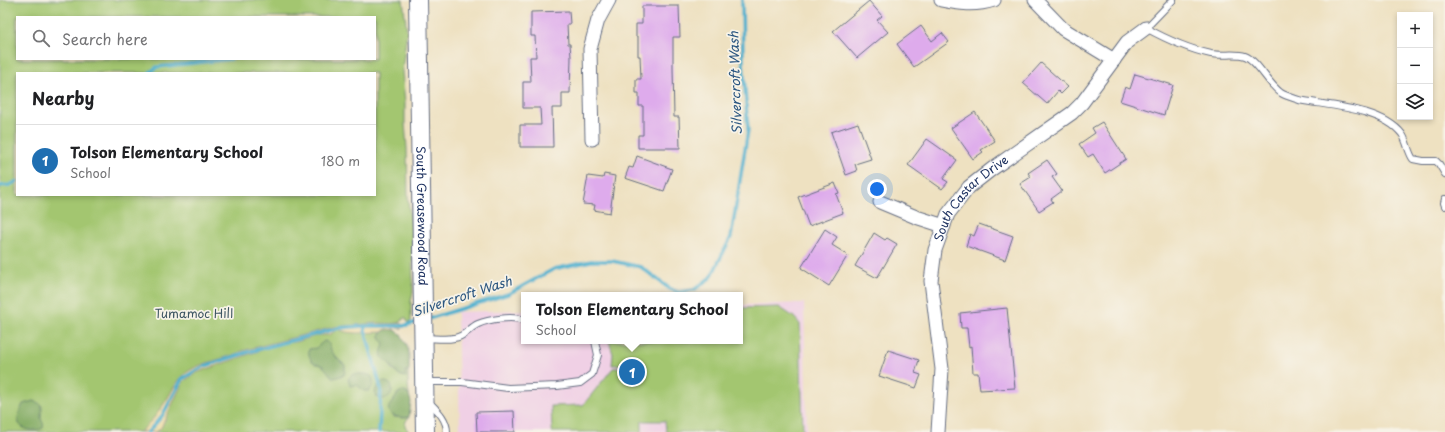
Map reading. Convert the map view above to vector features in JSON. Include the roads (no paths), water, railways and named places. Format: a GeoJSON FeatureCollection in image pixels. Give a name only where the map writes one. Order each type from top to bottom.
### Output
{"type":"FeatureCollection","features":[{"type":"Feature","properties":{"kind":"main road","name":"South Greasewood Road"},"geometry":{"type":"LineString","coordinates":[[418,0],[425,432]]}},
{"type":"Feature","properties":{"kind":"street"},"geometry":{"type":"LineString","coordinates":[[592,139],[590,49],[598,20],[609,0]]}},
{"type":"Feature","properties":{"kind":"street"},"geometry":{"type":"LineString","coordinates":[[941,0],[959,4],[985,3],[994,0]]}},
{"type":"Feature","properties":{"kind":"street"},"geometry":{"type":"LineString","coordinates":[[1035,0],[1063,29],[1114,60]]}},
{"type":"Feature","properties":{"kind":"street","name":"South Castar Drive"},"geometry":{"type":"LineString","coordinates":[[938,432],[942,369],[931,281],[935,250],[948,214],[970,187],[992,169],[1072,113],[1082,103],[1127,42],[1146,28]]}},
{"type":"Feature","properties":{"kind":"street"},"geometry":{"type":"LineString","coordinates":[[880,202],[916,217],[944,226]]}},
{"type":"Feature","properties":{"kind":"lane"},"geometry":{"type":"LineString","coordinates":[[1173,0],[1146,28],[1170,41],[1209,53],[1222,56],[1245,56],[1253,62],[1281,93],[1288,96],[1326,105],[1366,111],[1377,116],[1391,124],[1402,135],[1413,159],[1436,161],[1445,174]]}},
{"type":"Feature","properties":{"kind":"lane"},"geometry":{"type":"LineString","coordinates":[[1445,199],[1445,206]]}},
{"type":"Feature","properties":{"kind":"lane"},"geometry":{"type":"LineString","coordinates":[[424,338],[454,338],[466,334],[477,324],[497,319],[521,319]]}},
{"type":"Feature","properties":{"kind":"lane"},"geometry":{"type":"LineString","coordinates":[[447,432],[447,426],[424,389],[462,382],[508,388],[557,386],[580,383],[592,374],[598,355],[596,344]]}},
{"type":"Feature","properties":{"kind":"waterway","name":"Silvercroft Wash"},"geometry":{"type":"LineString","coordinates":[[428,319],[508,294],[554,269],[591,261],[612,261],[641,267],[670,289],[678,292],[694,290],[711,277],[731,237],[748,130],[743,62],[742,0]]}},
{"type":"Feature","properties":{"kind":"waterway"},"geometry":{"type":"LineString","coordinates":[[150,72],[157,67],[222,60]]}},
{"type":"Feature","properties":{"kind":"waterway"},"geometry":{"type":"LineString","coordinates":[[0,186],[10,185],[16,182]]}},
{"type":"Feature","properties":{"kind":"waterway","name":"Silvercroft Wash"},"geometry":{"type":"LineString","coordinates":[[148,432],[162,416],[182,379],[205,366],[248,352],[339,328],[364,326],[403,326],[418,322]]}},
{"type":"Feature","properties":{"kind":"waterway"},"geometry":{"type":"LineString","coordinates":[[364,326],[381,389],[379,432]]}},
{"type":"Feature","properties":{"kind":"place","name":"Tolson Elementary School"},"geometry":{"type":"Point","coordinates":[632,372]}},
{"type":"Feature","properties":{"kind":"park label","name":"Tumamoc Hill"},"geometry":{"type":"Point","coordinates":[194,314]}}]}
